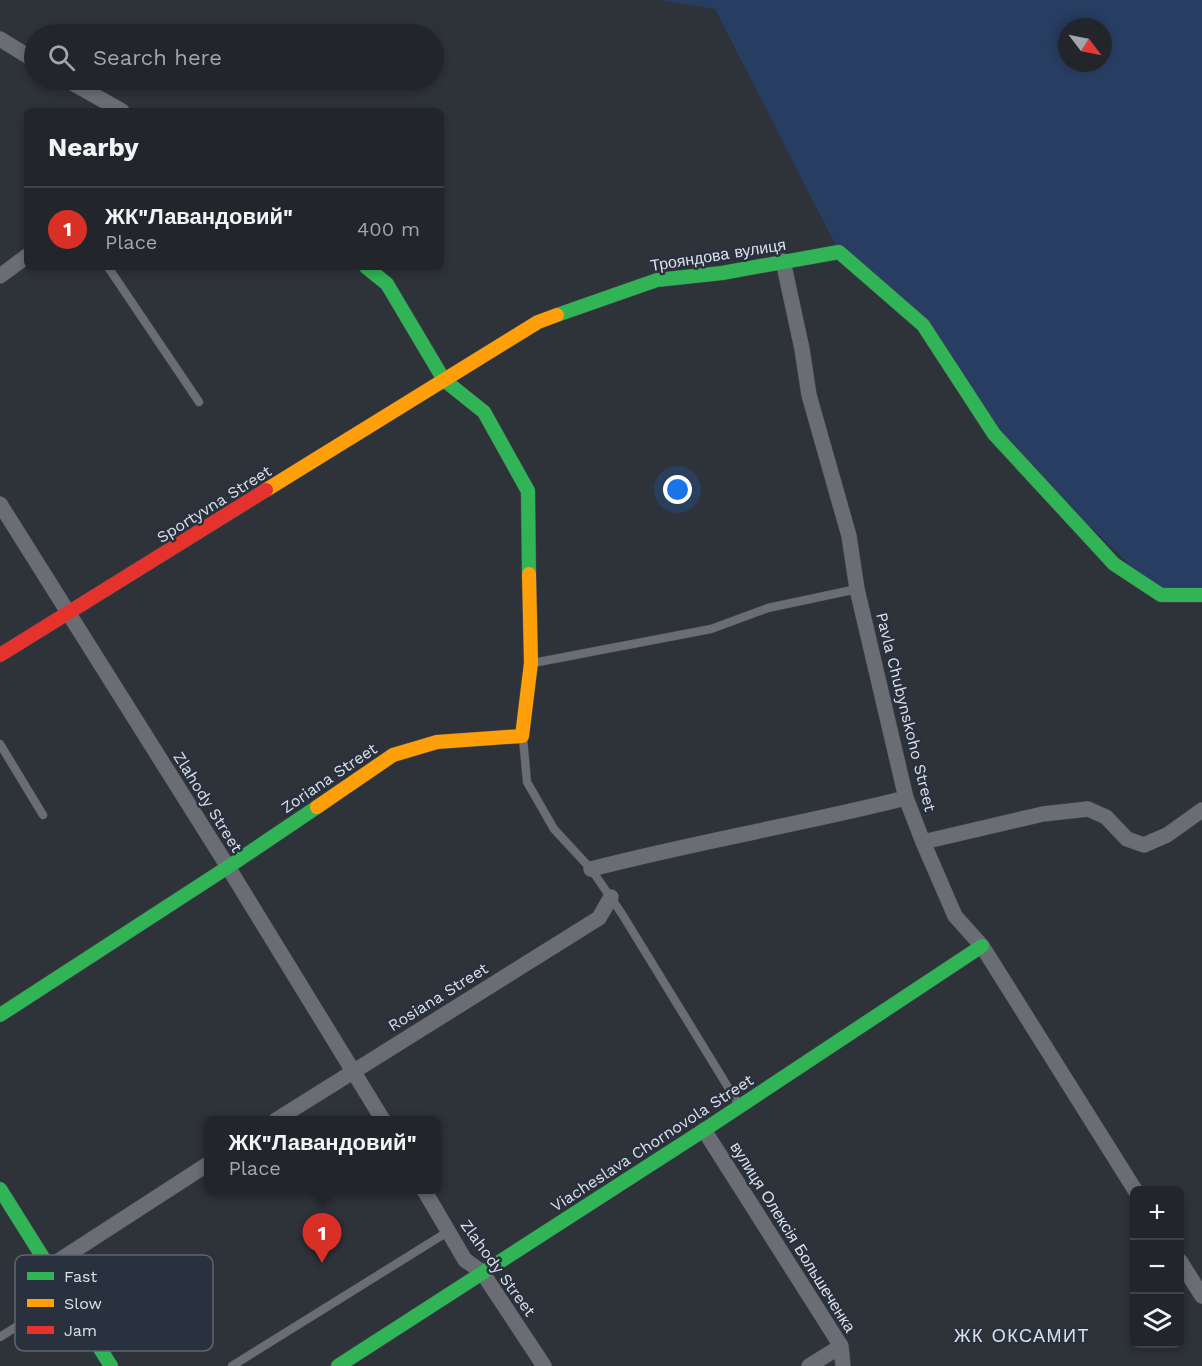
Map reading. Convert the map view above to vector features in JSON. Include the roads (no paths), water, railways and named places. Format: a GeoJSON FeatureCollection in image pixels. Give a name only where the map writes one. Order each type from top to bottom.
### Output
{"type":"FeatureCollection","features":[{"type":"Feature","properties":{"kind":"street"},"geometry":{"type":"LineString","coordinates":[[0,39],[24,54]]}},
{"type":"Feature","properties":{"kind":"street"},"geometry":{"type":"LineString","coordinates":[[85,90],[117,108]]}},
{"type":"Feature","properties":{"kind":"street","name":"Трояндова вулиця"},"geometry":{"type":"LineString","coordinates":[[444,380],[538,322],[657,280],[722,273],[839,252],[923,325],[994,434],[1114,564],[1161,595],[1202,595]]}},
{"type":"Feature","properties":{"kind":"street"},"geometry":{"type":"LineString","coordinates":[[0,276],[24,258]]}},
{"type":"Feature","properties":{"kind":"street","name":"Pavla Chubynskoho Street"},"geometry":{"type":"LineString","coordinates":[[783,261],[802,349],[809,395],[849,536],[857,589],[906,798],[955,916],[982,946],[1132,1186]]}},
{"type":"Feature","properties":{"kind":"street"},"geometry":{"type":"LineString","coordinates":[[370,270],[387,284],[444,380],[484,412],[528,491],[531,663],[522,736]]}},
{"type":"Feature","properties":{"kind":"street","name":"Sportyvna Street"},"geometry":{"type":"LineString","coordinates":[[0,655],[444,380]]}},
{"type":"Feature","properties":{"kind":"street","name":"Zlahody Street"},"geometry":{"type":"LineString","coordinates":[[0,504],[228,867],[381,1116]]}},
{"type":"Feature","properties":{"kind":"street","name":"Zoriana Street"},"geometry":{"type":"LineString","coordinates":[[0,1015],[228,867],[393,754],[437,742],[522,736]]}},
{"type":"Feature","properties":{"kind":"street"},"geometry":{"type":"LineString","coordinates":[[591,868],[820,819],[906,798]]}},
{"type":"Feature","properties":{"kind":"street"},"geometry":{"type":"LineString","coordinates":[[923,842],[1043,814],[1088,809],[1106,817],[1127,839],[1144,845],[1167,835],[1202,810]]}},
{"type":"Feature","properties":{"kind":"street","name":"Rosiana Street"},"geometry":{"type":"LineString","coordinates":[[282,1116],[599,918],[611,897]]}},
{"type":"Feature","properties":{"kind":"street","name":"Viacheslava Chornovola Street"},"geometry":{"type":"LineString","coordinates":[[338,1366],[740,1107],[982,946]]}},
{"type":"Feature","properties":{"kind":"street","name":"вулиця Олексія Большеченка"},"geometry":{"type":"LineString","coordinates":[[704,1130],[841,1346],[843,1366]]}},
{"type":"Feature","properties":{"kind":"street"},"geometry":{"type":"LineString","coordinates":[[68,1255],[204,1167]]}},
{"type":"Feature","properties":{"kind":"street"},"geometry":{"type":"LineString","coordinates":[[0,1189],[41,1255]]}},
{"type":"Feature","properties":{"kind":"street","name":"Zlahody Street"},"geometry":{"type":"LineString","coordinates":[[426,1194],[465,1260],[482,1272],[543,1366]]}},
{"type":"Feature","properties":{"kind":"street"},"geometry":{"type":"LineString","coordinates":[[1184,1269],[1202,1296]]}},
{"type":"Feature","properties":{"kind":"street"},"geometry":{"type":"LineString","coordinates":[[809,1366],[841,1346]]}},
{"type":"Feature","properties":{"kind":"street"},"geometry":{"type":"LineString","coordinates":[[101,1351],[111,1366]]}},
{"type":"Feature","properties":{"kind":"lane"},"geometry":{"type":"LineString","coordinates":[[110,270],[199,402]]}},
{"type":"Feature","properties":{"kind":"lane"},"geometry":{"type":"LineString","coordinates":[[531,663],[711,629],[768,608],[857,589]]}},
{"type":"Feature","properties":{"kind":"lane"},"geometry":{"type":"LineString","coordinates":[[522,736],[527,782],[554,829],[591,868],[611,897],[740,1107]]}},
{"type":"Feature","properties":{"kind":"lane"},"geometry":{"type":"LineString","coordinates":[[0,744],[43,816]]}},
{"type":"Feature","properties":{"kind":"lane"},"geometry":{"type":"LineString","coordinates":[[232,1366],[448,1231]]}},
{"type":"Feature","properties":{"kind":"lane"},"geometry":{"type":"LineString","coordinates":[[0,1337],[15,1327]]}},
{"type":"Feature","properties":{"kind":"place","name":"ЖК\"Лавандовий\""},"geometry":{"type":"Point","coordinates":[322,1263]}},
{"type":"Feature","properties":{"kind":"district","name":"ЖК ОКСАМИТ"},"geometry":{"type":"Point","coordinates":[1022,1335]}}]}
